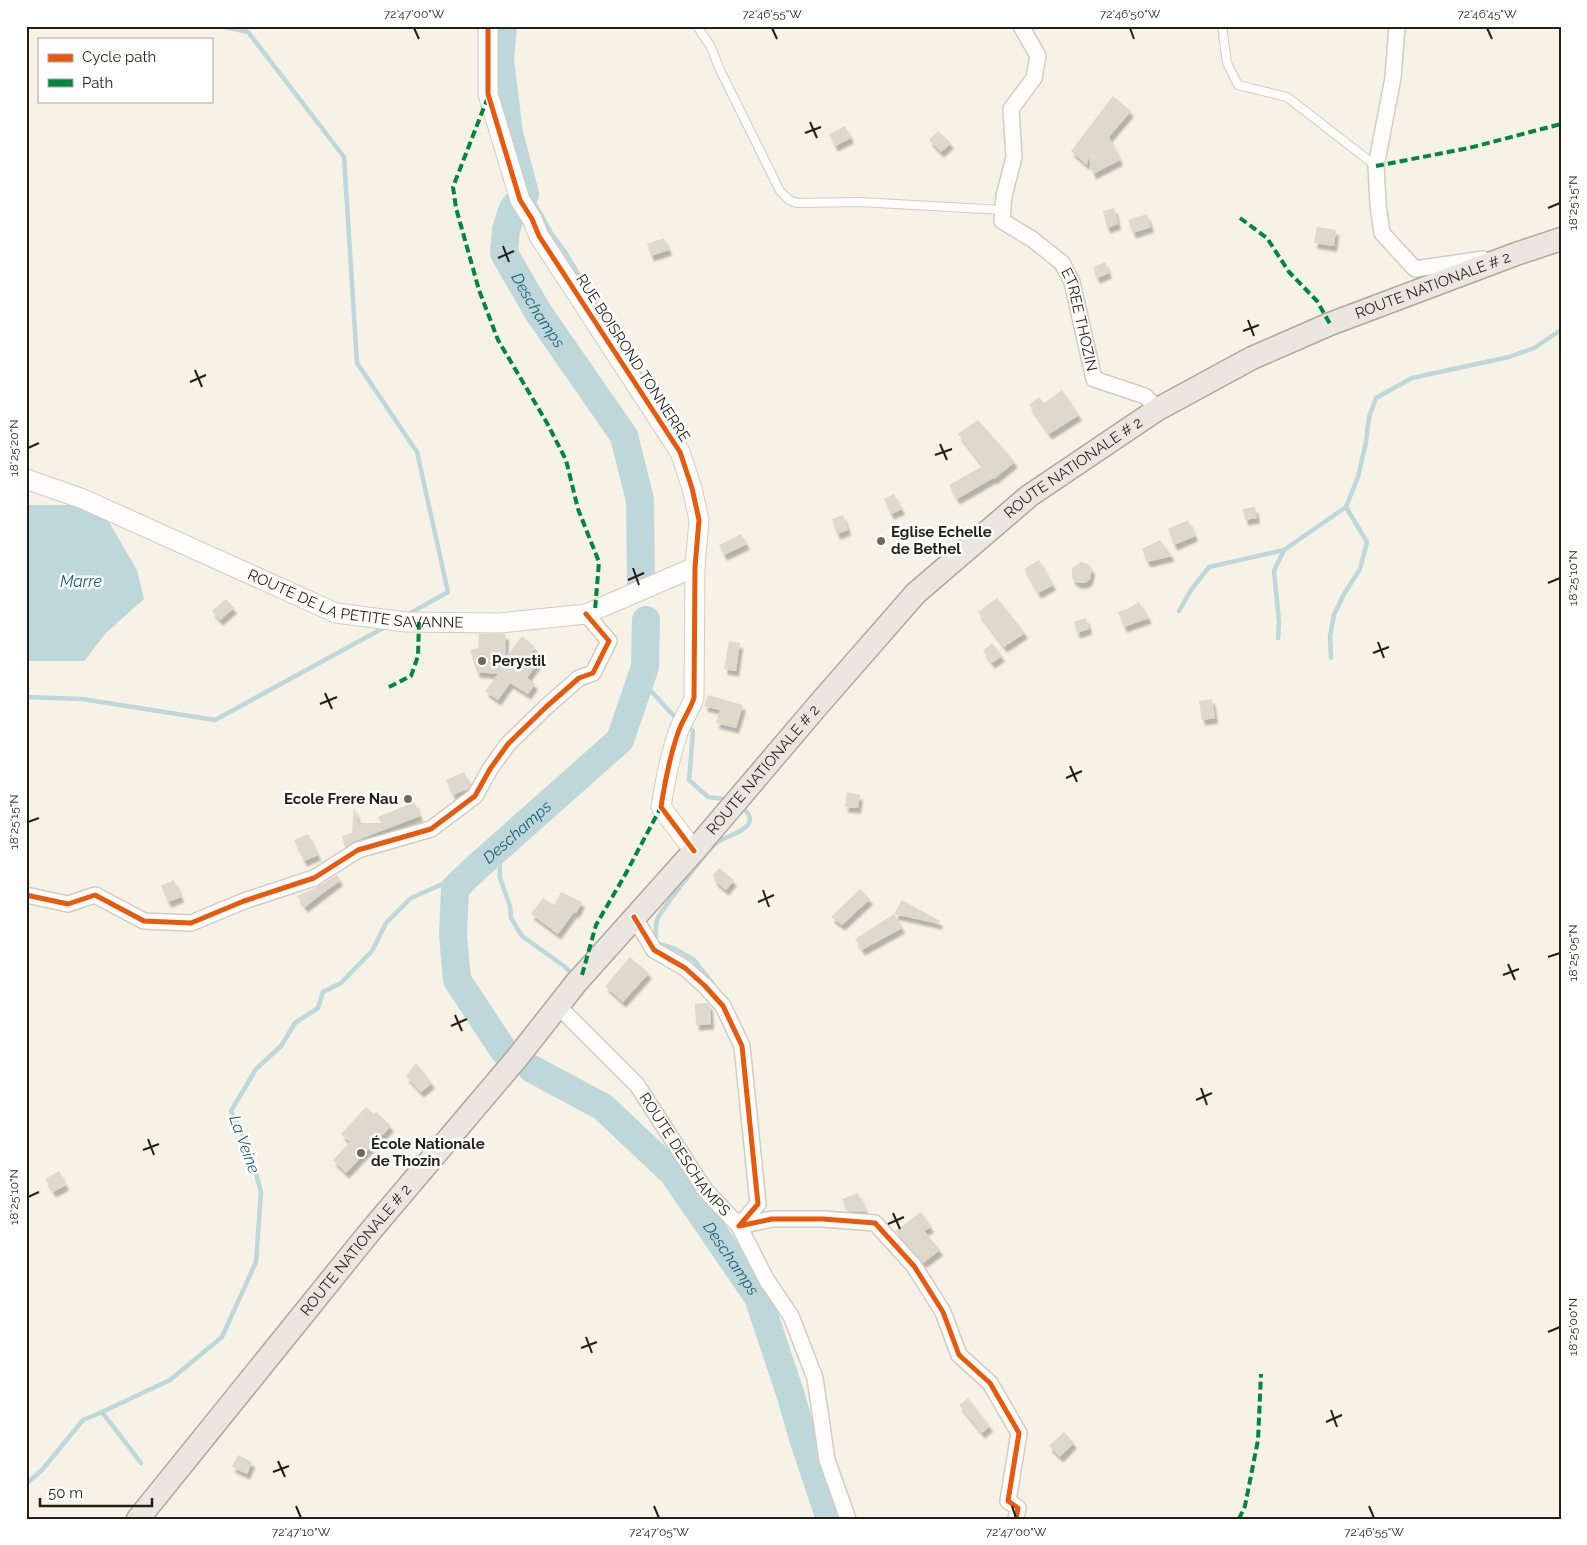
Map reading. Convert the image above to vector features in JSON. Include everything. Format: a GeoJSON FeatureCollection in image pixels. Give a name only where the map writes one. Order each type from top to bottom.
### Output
{"type":"FeatureCollection","features":[{"type":"Feature","properties":{"kind":"main road","name":"ROUTE NATIONALE # 2"},"geometry":{"type":"LineString","coordinates":[[138,1519],[368,1234],[558,1006],[916,593],[1029,496],[1158,410],[1252,358],[1330,324],[1561,239]]}},
{"type":"Feature","properties":{"kind":"street","name":"RUE BOISROND TONNERRE"},"geometry":{"type":"LineString","coordinates":[[488,26],[488,94],[520,200],[537,231],[680,452],[695,498],[699,520],[695,567],[694,698],[679,730],[666,777],[661,807],[694,851]]}},
{"type":"Feature","properties":{"kind":"street"},"geometry":{"type":"LineString","coordinates":[[1003,210],[1004,196],[1014,157],[1011,109],[1034,78],[1038,56],[1021,26]]}},
{"type":"Feature","properties":{"kind":"street"},"geometry":{"type":"LineString","coordinates":[[1397,26],[1393,78],[1376,166],[1382,233],[1415,269],[1516,254]]}},
{"type":"Feature","properties":{"kind":"street","name":"ETREE THOZIN"},"geometry":{"type":"LineString","coordinates":[[1003,210],[1002,221],[1032,239],[1062,263],[1072,282],[1094,379],[1145,396],[1158,410]]}},
{"type":"Feature","properties":{"kind":"street","name":"ROUTE DE LA PETITE SAVANNE"},"geometry":{"type":"LineString","coordinates":[[26,479],[83,499],[336,613],[406,622],[500,623],[586,614],[695,567]]}},
{"type":"Feature","properties":{"kind":"street"},"geometry":{"type":"LineString","coordinates":[[26,895],[68,904],[95,895],[144,921],[191,923],[244,901],[314,878],[358,850],[430,829],[475,796],[508,744],[546,707],[579,678],[593,673],[610,641],[586,614]]}},
{"type":"Feature","properties":{"kind":"street"},"geometry":{"type":"LineString","coordinates":[[634,917],[654,950],[685,968],[705,986],[722,1006],[742,1046],[758,1204],[739,1226]]}},
{"type":"Feature","properties":{"kind":"street","name":"ROUTE DESCHAMPS"},"geometry":{"type":"LineString","coordinates":[[558,1006],[637,1086],[705,1190],[739,1226],[766,1279],[791,1316],[815,1378],[827,1460],[848,1519]]}},
{"type":"Feature","properties":{"kind":"street"},"geometry":{"type":"LineString","coordinates":[[739,1226],[772,1218],[875,1223],[914,1266],[943,1312],[959,1355],[990,1382],[1019,1433],[1008,1501],[1018,1508],[1016,1519]]}},
{"type":"Feature","properties":{"kind":"lane"},"geometry":{"type":"LineString","coordinates":[[697,26],[711,47],[720,70],[780,191],[789,200],[797,203],[860,202],[1003,210]]}},
{"type":"Feature","properties":{"kind":"lane"},"geometry":{"type":"LineString","coordinates":[[1222,26],[1227,63],[1238,85],[1287,97],[1376,166]]}},
{"type":"Feature","properties":{"kind":"water","name":"Marre"},"geometry":{"type":"Polygon","coordinates":[[[79,505],[106,517],[137,570],[144,599],[106,633],[84,661],[26,661],[26,506],[79,505]]]}},
{"type":"Feature","properties":{"kind":"building"},"geometry":{"type":"Polygon","coordinates":[[[1113,96],[1131,111],[1109,137],[1120,160],[1093,174],[1088,156],[1087,165],[1071,151],[1113,96]]]}},
{"type":"Feature","properties":{"kind":"building"},"geometry":{"type":"Polygon","coordinates":[[[845,126],[851,138],[835,146],[829,134],[845,126]]]}},
{"type":"Feature","properties":{"kind":"building"},"geometry":{"type":"Polygon","coordinates":[[[938,131],[951,143],[941,152],[929,140],[938,131]]]}},
{"type":"Feature","properties":{"kind":"building"},"geometry":{"type":"Polygon","coordinates":[[[1114,208],[1118,224],[1107,228],[1103,211],[1114,208]]]}},
{"type":"Feature","properties":{"kind":"building"},"geometry":{"type":"Polygon","coordinates":[[[1147,214],[1151,227],[1133,233],[1128,220],[1147,214]]]}},
{"type":"Feature","properties":{"kind":"building"},"geometry":{"type":"Polygon","coordinates":[[[1317,227],[1336,230],[1334,246],[1314,243],[1317,227]]]}},
{"type":"Feature","properties":{"kind":"building"},"geometry":{"type":"Polygon","coordinates":[[[664,238],[669,250],[651,256],[647,244],[664,238]]]}},
{"type":"Feature","properties":{"kind":"building"},"geometry":{"type":"Polygon","coordinates":[[[1105,262],[1109,273],[1097,278],[1093,268],[1105,262]]]}},
{"type":"Feature","properties":{"kind":"building"},"geometry":{"type":"Polygon","coordinates":[[[1062,390],[1079,415],[1049,434],[1029,405],[1039,397],[1044,403],[1062,390]]]}},
{"type":"Feature","properties":{"kind":"building"},"geometry":{"type":"Polygon","coordinates":[[[978,420],[1015,462],[994,479],[957,499],[949,485],[983,466],[958,434],[978,420]]]}},
{"type":"Feature","properties":{"kind":"building"},"geometry":{"type":"Polygon","coordinates":[[[894,494],[902,509],[891,514],[884,499],[894,494]]]}},
{"type":"Feature","properties":{"kind":"building"},"geometry":{"type":"Polygon","coordinates":[[[1255,507],[1257,518],[1245,520],[1243,509],[1255,507]]]}},
{"type":"Feature","properties":{"kind":"building"},"geometry":{"type":"Polygon","coordinates":[[[843,515],[848,530],[837,534],[832,519],[843,515]]]}},
{"type":"Feature","properties":{"kind":"building"},"geometry":{"type":"Polygon","coordinates":[[[1188,520],[1195,536],[1174,545],[1168,529],[1188,520]]]}},
{"type":"Feature","properties":{"kind":"building"},"geometry":{"type":"Polygon","coordinates":[[[741,534],[747,544],[724,555],[719,545],[741,534]]]}},
{"type":"Feature","properties":{"kind":"building"},"geometry":{"type":"Polygon","coordinates":[[[1160,540],[1172,556],[1147,562],[1142,549],[1160,540]]]}},
{"type":"Feature","properties":{"kind":"building"},"geometry":{"type":"Polygon","coordinates":[[[1039,560],[1053,585],[1038,593],[1024,569],[1039,560]]]}},
{"type":"Feature","properties":{"kind":"building"},"geometry":{"type":"Polygon","coordinates":[[[1081,562],[1088,564],[1092,569],[1090,579],[1085,583],[1078,583],[1072,579],[1072,568],[1081,562]]]}},
{"type":"Feature","properties":{"kind":"building"},"geometry":{"type":"Polygon","coordinates":[[[997,598],[1025,633],[1004,647],[978,612],[997,598]]]}},
{"type":"Feature","properties":{"kind":"building"},"geometry":{"type":"Polygon","coordinates":[[[226,599],[234,608],[220,620],[212,611],[226,599]]]}},
{"type":"Feature","properties":{"kind":"building"},"geometry":{"type":"Polygon","coordinates":[[[1139,602],[1149,618],[1124,627],[1118,612],[1139,602]]]}},
{"type":"Feature","properties":{"kind":"building"},"geometry":{"type":"Polygon","coordinates":[[[1086,618],[1089,629],[1077,633],[1074,622],[1086,618]]]}},
{"type":"Feature","properties":{"kind":"building"},"geometry":{"type":"Polygon","coordinates":[[[479,634],[506,634],[505,658],[522,636],[535,647],[530,654],[539,661],[527,678],[535,684],[528,694],[510,683],[498,700],[485,691],[498,674],[477,672],[470,650],[478,648],[479,634]]]}},
{"type":"Feature","properties":{"kind":"building"},"geometry":{"type":"Polygon","coordinates":[[[729,641],[740,643],[736,671],[724,669],[729,641]]]}},
{"type":"Feature","properties":{"kind":"building"},"geometry":{"type":"Polygon","coordinates":[[[992,643],[1002,656],[992,663],[983,651],[992,643]]]}},
{"type":"Feature","properties":{"kind":"building"},"geometry":{"type":"Polygon","coordinates":[[[708,695],[743,705],[736,728],[716,723],[720,710],[704,706],[708,695]]]}},
{"type":"Feature","properties":{"kind":"building"},"geometry":{"type":"Polygon","coordinates":[[[1212,699],[1215,718],[1202,720],[1199,701],[1212,699]]]}},
{"type":"Feature","properties":{"kind":"building"},"geometry":{"type":"Polygon","coordinates":[[[464,772],[470,785],[468,789],[453,795],[446,780],[464,772]]]}},
{"type":"Feature","properties":{"kind":"building"},"geometry":{"type":"Polygon","coordinates":[[[847,792],[860,795],[858,808],[845,807],[847,792]]]}},
{"type":"Feature","properties":{"kind":"building"},"geometry":{"type":"Polygon","coordinates":[[[414,802],[420,816],[355,841],[345,847],[342,836],[352,833],[354,807],[359,823],[381,823],[378,817],[414,802]]]}},
{"type":"Feature","properties":{"kind":"building"},"geometry":{"type":"Polygon","coordinates":[[[308,834],[318,855],[304,861],[294,840],[308,834]]]}},
{"type":"Feature","properties":{"kind":"building"},"geometry":{"type":"Polygon","coordinates":[[[719,868],[734,880],[726,890],[715,881],[713,875],[719,868]]]}},
{"type":"Feature","properties":{"kind":"building"},"geometry":{"type":"Polygon","coordinates":[[[337,875],[340,880],[305,907],[297,896],[337,875]]]}},
{"type":"Feature","properties":{"kind":"building"},"geometry":{"type":"Polygon","coordinates":[[[174,880],[181,897],[168,902],[161,886],[174,880]]]}},
{"type":"Feature","properties":{"kind":"building"},"geometry":{"type":"Polygon","coordinates":[[[860,889],[870,899],[842,925],[831,917],[860,889]]]}},
{"type":"Feature","properties":{"kind":"building"},"geometry":{"type":"Polygon","coordinates":[[[561,892],[582,902],[576,913],[574,912],[558,934],[531,914],[543,898],[554,905],[561,892]]]}},
{"type":"Feature","properties":{"kind":"building"},"geometry":{"type":"Polygon","coordinates":[[[902,900],[940,921],[939,924],[894,914],[902,900]]]}},
{"type":"Feature","properties":{"kind":"building"},"geometry":{"type":"Polygon","coordinates":[[[894,914],[902,928],[862,950],[855,939],[894,914]]]}},
{"type":"Feature","properties":{"kind":"building"},"geometry":{"type":"Polygon","coordinates":[[[630,957],[649,973],[623,1002],[605,986],[630,957]]]}},
{"type":"Feature","properties":{"kind":"building"},"geometry":{"type":"Polygon","coordinates":[[[708,1003],[710,1006],[711,1024],[696,1025],[695,1004],[708,1003]]]}},
{"type":"Feature","properties":{"kind":"building"},"geometry":{"type":"Polygon","coordinates":[[[416,1063],[432,1083],[421,1092],[406,1076],[416,1063]]]}},
{"type":"Feature","properties":{"kind":"building"},"geometry":{"type":"Polygon","coordinates":[[[366,1107],[374,1114],[376,1112],[391,1126],[346,1173],[333,1160],[350,1142],[341,1134],[366,1107]]]}},
{"type":"Feature","properties":{"kind":"building"},"geometry":{"type":"Polygon","coordinates":[[[59,1171],[66,1185],[53,1192],[45,1179],[59,1171]]]}},
{"type":"Feature","properties":{"kind":"building"},"geometry":{"type":"Polygon","coordinates":[[[858,1193],[866,1212],[847,1211],[842,1199],[858,1193]]]}},
{"type":"Feature","properties":{"kind":"building"},"geometry":{"type":"Polygon","coordinates":[[[921,1212],[931,1227],[924,1231],[940,1250],[923,1263],[895,1231],[921,1212]]]}},
{"type":"Feature","properties":{"kind":"building"},"geometry":{"type":"Polygon","coordinates":[[[968,1398],[990,1426],[982,1433],[959,1405],[968,1398]]]}},
{"type":"Feature","properties":{"kind":"building"},"geometry":{"type":"Polygon","coordinates":[[[1064,1432],[1074,1443],[1060,1457],[1049,1446],[1064,1432]]]}},
{"type":"Feature","properties":{"kind":"building"},"geometry":{"type":"Polygon","coordinates":[[[238,1455],[252,1462],[247,1474],[232,1467],[238,1455]]]}},
{"type":"Feature","properties":{"kind":"waterway"},"geometry":{"type":"LineString","coordinates":[[221,26],[248,32],[344,157],[357,363],[417,452],[448,592],[407,615]]}},
{"type":"Feature","properties":{"kind":"waterway","name":"Deschamps"},"geometry":{"type":"LineString","coordinates":[[503,26],[500,60],[509,133],[525,194],[513,208],[506,230],[504,253],[538,312],[624,436],[640,500],[641,583]]}},
{"type":"Feature","properties":{"kind":"waterway"},"geometry":{"type":"LineString","coordinates":[[522,180],[551,233],[565,252],[619,342]]}},
{"type":"Feature","properties":{"kind":"waterway"},"geometry":{"type":"LineString","coordinates":[[1278,638],[1279,622],[1274,571],[1284,550],[1346,507],[1358,477],[1366,442],[1369,417],[1376,398],[1412,378],[1509,357],[1534,348],[1561,330]]}},
{"type":"Feature","properties":{"kind":"waterway"},"geometry":{"type":"LineString","coordinates":[[639,372],[678,432]]}},
{"type":"Feature","properties":{"kind":"waterway"},"geometry":{"type":"LineString","coordinates":[[1331,658],[1330,636],[1334,615],[1344,594],[1360,569],[1367,542],[1346,507]]}},
{"type":"Feature","properties":{"kind":"waterway"},"geometry":{"type":"LineString","coordinates":[[1179,611],[1191,590],[1209,567],[1284,550]]}},
{"type":"Feature","properties":{"kind":"waterway","name":"Deschamps"},"geometry":{"type":"LineString","coordinates":[[504,1051],[457,980],[453,935],[455,888],[620,740],[645,667],[646,620]]}},
{"type":"Feature","properties":{"kind":"waterway"},"geometry":{"type":"LineString","coordinates":[[26,697],[82,699],[215,720],[387,626]]}},
{"type":"Feature","properties":{"kind":"waterway"},"geometry":{"type":"LineString","coordinates":[[640,682],[678,719]]}},
{"type":"Feature","properties":{"kind":"waterway"},"geometry":{"type":"LineString","coordinates":[[686,726],[693,731],[689,780],[708,797],[724,799]]}},
{"type":"Feature","properties":{"kind":"waterway"},"geometry":{"type":"LineString","coordinates":[[713,984],[694,960],[675,949],[656,943],[656,922],[675,894],[716,843],[747,826],[750,818],[742,807]]}},
{"type":"Feature","properties":{"kind":"waterway"},"geometry":{"type":"LineString","coordinates":[[499,847],[500,878],[510,906],[511,918],[522,936],[564,966],[573,975]]}},
{"type":"Feature","properties":{"kind":"waterway","name":"La Veine"},"geometry":{"type":"LineString","coordinates":[[26,1484],[42,1470],[83,1420],[170,1380],[222,1337],[256,1262],[261,1192],[249,1148],[231,1111],[256,1069],[281,1046],[295,1023],[318,1008],[323,992],[341,983],[372,951],[386,923],[411,898],[477,867]]}},
{"type":"Feature","properties":{"kind":"waterway","name":"Deschamps"},"geometry":{"type":"LineString","coordinates":[[532,1069],[603,1107],[673,1173],[758,1297],[830,1519]]}},
{"type":"Feature","properties":{"kind":"waterway"},"geometry":{"type":"LineString","coordinates":[[102,1412],[141,1463]]}},
{"type":"Feature","properties":{"kind":"marked path"},"geometry":{"type":"LineString","coordinates":[[488,97],[453,187],[456,208],[479,290],[498,340],[547,423],[566,460],[578,509],[599,562],[595,610]]}},
{"type":"Feature","properties":{"kind":"marked path"},"geometry":{"type":"LineString","coordinates":[[1376,166],[1469,148],[1561,124]]}},
{"type":"Feature","properties":{"kind":"marked path"},"geometry":{"type":"LineString","coordinates":[[1240,218],[1267,238],[1289,272],[1317,301],[1330,324]]}},
{"type":"Feature","properties":{"kind":"marked path"},"geometry":{"type":"LineString","coordinates":[[389,687],[411,676],[418,656],[419,622]]}},
{"type":"Feature","properties":{"kind":"marked path"},"geometry":{"type":"LineString","coordinates":[[582,975],[596,925],[661,807]]}},
{"type":"Feature","properties":{"kind":"marked path"},"geometry":{"type":"LineString","coordinates":[[1239,1519],[1245,1506],[1258,1440],[1261,1374]]}},
{"type":"Feature","properties":{"kind":"cycle path"},"geometry":{"type":"LineString","coordinates":[[488,26],[488,94],[520,200],[532,219],[539,236],[680,452],[692,488],[699,520],[695,567],[694,698],[676,739],[668,768],[661,807],[694,851]]}},
{"type":"Feature","properties":{"kind":"cycle path"},"geometry":{"type":"LineString","coordinates":[[26,895],[68,904],[95,895],[144,921],[191,923],[244,901],[314,878],[358,850],[431,829],[475,796],[490,769],[508,744],[546,707],[579,678],[593,673],[609,641],[586,614]]}},
{"type":"Feature","properties":{"kind":"cycle path"},"geometry":{"type":"LineString","coordinates":[[634,917],[654,950],[685,968],[723,1006],[742,1046],[758,1204],[739,1226],[772,1219],[823,1219],[875,1223],[914,1266],[943,1312],[959,1355],[990,1383],[1019,1433],[1008,1501],[1018,1508],[1016,1519]]}},
{"type":"Feature","properties":{"kind":"place","name":"Eglise Echelle de Bethel"},"geometry":{"type":"Point","coordinates":[881,541]}},
{"type":"Feature","properties":{"kind":"place","name":"Perystil"},"geometry":{"type":"Point","coordinates":[482,661]}},
{"type":"Feature","properties":{"kind":"place","name":"Ecole Frere Nau"},"geometry":{"type":"Point","coordinates":[408,799]}},
{"type":"Feature","properties":{"kind":"place","name":"École Nationale de Thozin"},"geometry":{"type":"Point","coordinates":[361,1153]}}]}
